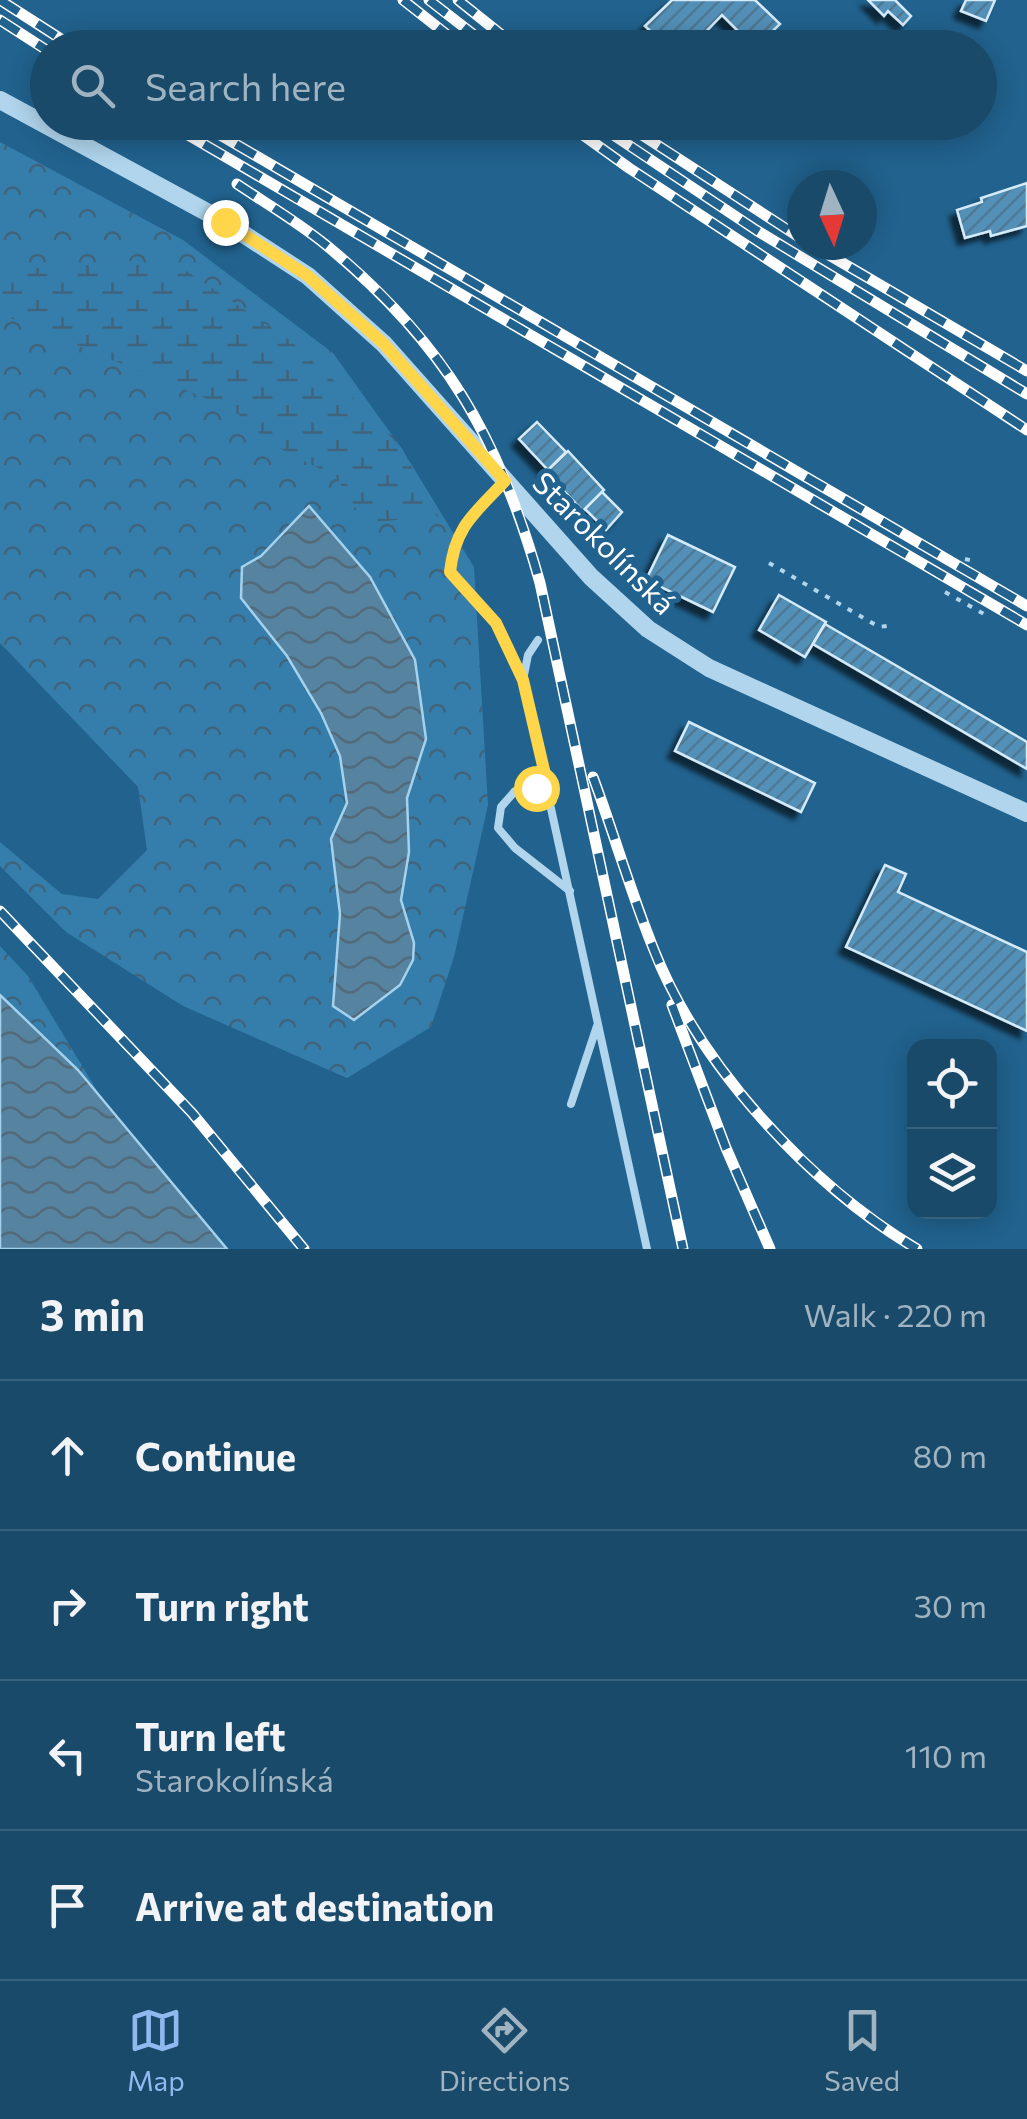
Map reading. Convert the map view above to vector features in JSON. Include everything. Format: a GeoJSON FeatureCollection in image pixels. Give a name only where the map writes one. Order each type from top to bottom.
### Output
{"type":"FeatureCollection","features":[{"type":"Feature","properties":{"kind":"street","name":"Starokolínská"},"geometry":{"type":"LineString","coordinates":[[0,100],[30,116]]}},
{"type":"Feature","properties":{"kind":"street","name":"Starokolínská"},"geometry":{"type":"LineString","coordinates":[[74,140],[225,222],[308,276],[384,344],[592,577],[648,629],[709,668],[1027,813]]}},
{"type":"Feature","properties":{"kind":"lane"},"geometry":{"type":"LineString","coordinates":[[538,640],[528,655],[523,680],[647,1249]]}},
{"type":"Feature","properties":{"kind":"lane"},"geometry":{"type":"LineString","coordinates":[[551,800],[536,788],[515,791],[501,806],[498,828],[515,848],[570,891]]}},
{"type":"Feature","properties":{"kind":"lane"},"geometry":{"type":"LineString","coordinates":[[571,1104],[598,1022]]}},
{"type":"Feature","properties":{"kind":"path"},"geometry":{"type":"LineString","coordinates":[[505,481],[460,530],[450,572],[496,623],[523,680]]}},
{"type":"Feature","properties":{"kind":"path"},"geometry":{"type":"LineString","coordinates":[[965,559],[974,562]]}},
{"type":"Feature","properties":{"kind":"path"},"geometry":{"type":"LineString","coordinates":[[769,563],[879,627],[893,625]]}},
{"type":"Feature","properties":{"kind":"path"},"geometry":{"type":"LineString","coordinates":[[945,592],[984,614]]}},
{"type":"Feature","properties":{"kind":"green space"},"geometry":{"type":"Polygon","coordinates":[[[0,142],[183,240],[333,353],[402,449],[474,567],[488,805],[454,957],[431,1027],[347,1078],[183,1006],[66,932],[0,866],[0,842],[62,894],[98,899],[147,850],[138,787],[0,643],[0,142]],[[308,507],[261,556],[242,567],[241,598],[287,656],[321,713],[340,756],[347,803],[331,839],[340,914],[333,1006],[354,1020],[400,985],[414,943],[401,900],[409,852],[407,798],[426,739],[370,577],[308,507]]]}},
{"type":"Feature","properties":{"kind":"green space"},"geometry":{"type":"Polygon","coordinates":[[[122,260],[185,270],[288,339],[361,405],[402,449],[438,516],[365,523],[336,477],[273,445],[232,409],[0,314],[0,294],[8,271],[122,260]]]}},
{"type":"Feature","properties":{"kind":"green space"},"geometry":{"type":"Polygon","coordinates":[[[0,946],[28,976],[99,1094],[0,995],[0,946]]]}},
{"type":"Feature","properties":{"kind":"water"},"geometry":{"type":"Polygon","coordinates":[[[309,506],[370,577],[415,660],[426,739],[407,798],[409,852],[401,900],[414,943],[413,960],[400,985],[354,1020],[333,1006],[340,914],[331,839],[347,803],[340,756],[321,713],[287,656],[241,598],[242,567],[261,556],[309,506]]]}},
{"type":"Feature","properties":{"kind":"water"},"geometry":{"type":"Polygon","coordinates":[[[0,995],[78,1070],[227,1249],[0,1249],[0,995]]]}},
{"type":"Feature","properties":{"kind":"building"},"geometry":{"type":"Polygon","coordinates":[[[672,0],[755,0],[780,24],[774,30],[737,30],[722,15],[708,30],[649,30],[645,26],[672,0]]]}},
{"type":"Feature","properties":{"kind":"building"},"geometry":{"type":"Polygon","coordinates":[[[868,0],[895,0],[911,16],[903,25],[888,11],[884,16],[868,0]]]}},
{"type":"Feature","properties":{"kind":"building"},"geometry":{"type":"Polygon","coordinates":[[[966,0],[995,0],[986,21],[961,11],[966,0]]]}},
{"type":"Feature","properties":{"kind":"building"},"geometry":{"type":"Polygon","coordinates":[[[1027,183],[1027,226],[965,238],[957,210],[1027,183]]]}},
{"type":"Feature","properties":{"kind":"building"},"geometry":{"type":"Polygon","coordinates":[[[537,422],[566,452],[548,470],[519,439],[537,422]]]}},
{"type":"Feature","properties":{"kind":"building"},"geometry":{"type":"Polygon","coordinates":[[[568,451],[604,490],[583,511],[546,472],[568,451]]]}},
{"type":"Feature","properties":{"kind":"building"},"geometry":{"type":"Polygon","coordinates":[[[602,492],[622,512],[606,530],[585,509],[602,492]]]}},
{"type":"Feature","properties":{"kind":"building"},"geometry":{"type":"Polygon","coordinates":[[[668,535],[735,567],[713,612],[646,580],[668,535]]]}},
{"type":"Feature","properties":{"kind":"building"},"geometry":{"type":"Polygon","coordinates":[[[779,595],[826,622],[805,657],[759,630],[779,595]]]}},
{"type":"Feature","properties":{"kind":"building"},"geometry":{"type":"Polygon","coordinates":[[[825,624],[1027,742],[1027,769],[813,644],[825,624]]]}},
{"type":"Feature","properties":{"kind":"building"},"geometry":{"type":"Polygon","coordinates":[[[689,722],[815,783],[801,812],[675,751],[689,722]]]}},
{"type":"Feature","properties":{"kind":"building"},"geometry":{"type":"Polygon","coordinates":[[[885,865],[906,874],[898,892],[1027,952],[1027,1031],[846,947],[885,865]]]}},
{"type":"Feature","properties":{"kind":"railway"},"geometry":{"type":"LineString","coordinates":[[0,0],[47,30]]}},
{"type":"Feature","properties":{"kind":"railway"},"geometry":{"type":"LineString","coordinates":[[403,0],[441,30]]}},
{"type":"Feature","properties":{"kind":"railway"},"geometry":{"type":"LineString","coordinates":[[429,0],[468,30]]}},
{"type":"Feature","properties":{"kind":"railway"},"geometry":{"type":"LineString","coordinates":[[458,0],[496,30]]}},
{"type":"Feature","properties":{"kind":"railway"},"geometry":{"type":"LineString","coordinates":[[0,20],[30,39]]}},
{"type":"Feature","properties":{"kind":"railway"},"geometry":{"type":"LineString","coordinates":[[197,140],[1027,625]]}},
{"type":"Feature","properties":{"kind":"railway"},"geometry":{"type":"LineString","coordinates":[[229,140],[1027,606]]}},
{"type":"Feature","properties":{"kind":"railway"},"geometry":{"type":"LineString","coordinates":[[590,140],[1027,430]]}},
{"type":"Feature","properties":{"kind":"railway"},"geometry":{"type":"LineString","coordinates":[[621,140],[756,230],[1027,394]]}},
{"type":"Feature","properties":{"kind":"railway"},"geometry":{"type":"LineString","coordinates":[[650,140],[787,229]]}},
{"type":"Feature","properties":{"kind":"railway"},"geometry":{"type":"LineString","coordinates":[[237,184],[326,245],[404,319],[462,396],[506,482],[540,583],[683,1249]]}},
{"type":"Feature","properties":{"kind":"railway"},"geometry":{"type":"LineString","coordinates":[[838,260],[1027,371]]}},
{"type":"Feature","properties":{"kind":"railway"},"geometry":{"type":"LineString","coordinates":[[593,777],[654,950],[699,1037],[729,1079],[799,1157],[837,1192],[917,1249]]}},
{"type":"Feature","properties":{"kind":"railway"},"geometry":{"type":"LineString","coordinates":[[0,911],[192,1113],[304,1249]]}},
{"type":"Feature","properties":{"kind":"railway"},"geometry":{"type":"LineString","coordinates":[[672,1005],[726,1148],[770,1249]]}},
{"type":"Feature","properties":{"kind":"route"},"geometry":{"type":"LineString","coordinates":[[225,222],[308,276],[384,344],[505,481],[460,530],[450,572],[496,623],[523,680],[551,800],[536,788]]}}]}
